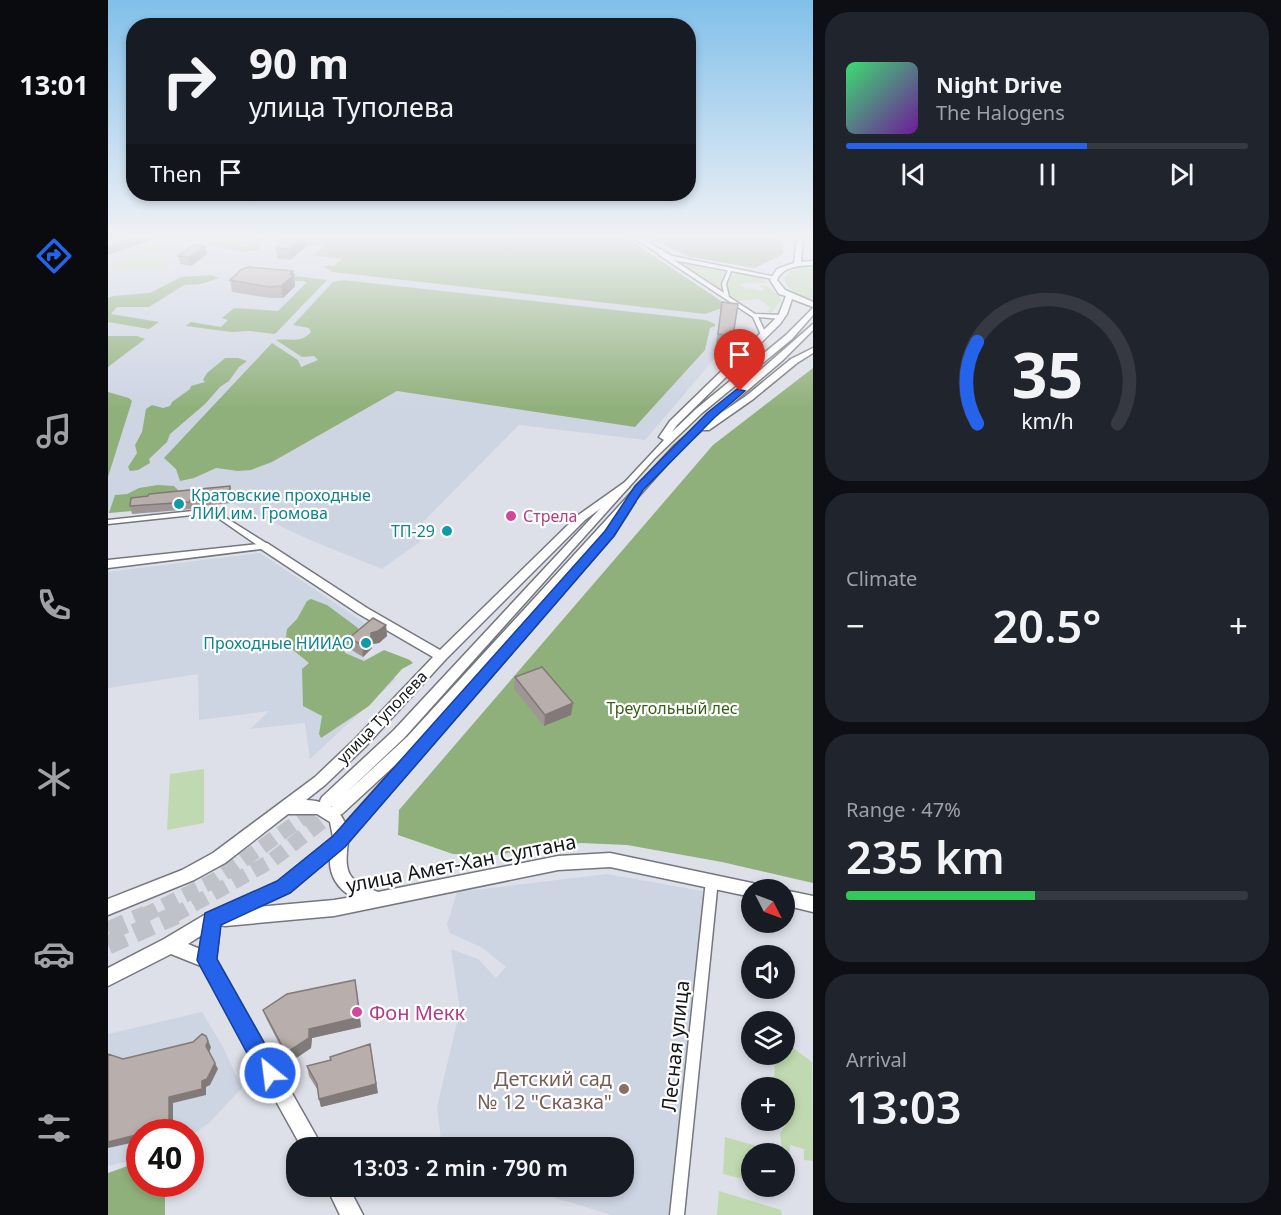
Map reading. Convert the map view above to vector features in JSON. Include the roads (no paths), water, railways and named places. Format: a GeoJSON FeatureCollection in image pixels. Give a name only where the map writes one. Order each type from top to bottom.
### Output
{"type":"FeatureCollection","features":[{"type":"Feature","properties":{"kind":"main road"},"geometry":{"type":"LineString","coordinates":[[786,295],[813,305]]}},
{"type":"Feature","properties":{"kind":"main road","name":"улица Туполева"},"geometry":{"type":"LineString","coordinates":[[114,973],[170,945],[212,920],[284,887],[339,841],[610,533],[633,487],[673,423],[765,336],[781,317],[789,297]]}},
{"type":"Feature","properties":{"kind":"main road","name":"улица Туполева"},"geometry":{"type":"LineString","coordinates":[[652,456],[699,411],[782,343],[813,310]]}},
{"type":"Feature","properties":{"kind":"main road","name":"улица Туполева"},"geometry":{"type":"LineString","coordinates":[[332,805],[412,741],[633,487],[710,415],[785,353],[813,326]]}},
{"type":"Feature","properties":{"kind":"main road","name":"улица Туполева"},"geometry":{"type":"LineString","coordinates":[[676,449],[810,352]]}},
{"type":"Feature","properties":{"kind":"main road","name":"улица Туполева"},"geometry":{"type":"LineString","coordinates":[[108,907],[188,875],[219,858],[320,781],[360,743],[441,656],[581,518],[633,487]]}},
{"type":"Feature","properties":{"kind":"main road"},"geometry":{"type":"LineString","coordinates":[[108,564],[263,544],[363,611],[441,656]]}},
{"type":"Feature","properties":{"kind":"main road"},"geometry":{"type":"LineString","coordinates":[[283,809],[302,805],[325,810],[334,817],[340,826],[336,866],[353,890],[381,900]]}},
{"type":"Feature","properties":{"kind":"main road","name":"улица Амет-Хан Султана"},"geometry":{"type":"LineString","coordinates":[[212,920],[334,908],[558,863],[610,860],[741,887]]}},
{"type":"Feature","properties":{"kind":"main road"},"geometry":{"type":"LineString","coordinates":[[795,900],[813,904]]}},
{"type":"Feature","properties":{"kind":"main road"},"geometry":{"type":"LineString","coordinates":[[212,920],[207,960],[307,1137]]}},
{"type":"Feature","properties":{"kind":"main road"},"geometry":{"type":"LineString","coordinates":[[170,945],[207,960]]}},
{"type":"Feature","properties":{"kind":"main road"},"geometry":{"type":"LineString","coordinates":[[342,1197],[352,1215]]}},
{"type":"Feature","properties":{"kind":"street"},"geometry":{"type":"LineString","coordinates":[[723,295],[753,315],[765,336]]}},
{"type":"Feature","properties":{"kind":"street"},"geometry":{"type":"LineString","coordinates":[[726,295],[729,299]]}},
{"type":"Feature","properties":{"kind":"street"},"geometry":{"type":"LineString","coordinates":[[753,315],[781,317]]}},
{"type":"Feature","properties":{"kind":"street"},"geometry":{"type":"LineString","coordinates":[[108,522],[212,511],[263,544]]}},
{"type":"Feature","properties":{"kind":"street","name":"Лесная улица"},"geometry":{"type":"LineString","coordinates":[[677,1215],[712,880]]}},
{"type":"Feature","properties":{"kind":"tunnel"},"geometry":{"type":"LineString","coordinates":[[143,916],[215,880],[321,805]]}},
{"type":"Feature","properties":{"kind":"tunnel"},"geometry":{"type":"LineString","coordinates":[[173,916],[271,861],[337,810]]}},
{"type":"Feature","properties":{"kind":"tunnel"},"geometry":{"type":"LineString","coordinates":[[108,931],[146,915]]}},
{"type":"Feature","properties":{"kind":"tunnel"},"geometry":{"type":"LineString","coordinates":[[108,945],[176,915]]}},
{"type":"Feature","properties":{"kind":"place","name":"Кратовские проходные ЛИИ им. Громова"},"geometry":{"type":"Point","coordinates":[179,504]}},
{"type":"Feature","properties":{"kind":"place","name":"Стрела"},"geometry":{"type":"Point","coordinates":[511,516]}},
{"type":"Feature","properties":{"kind":"place","name":"ТП-29"},"geometry":{"type":"Point","coordinates":[447,531]}},
{"type":"Feature","properties":{"kind":"place","name":"Проходные НИИАО"},"geometry":{"type":"Point","coordinates":[366,643]}},
{"type":"Feature","properties":{"kind":"place","name":"Фон Мекк"},"geometry":{"type":"Point","coordinates":[357,1012]}},
{"type":"Feature","properties":{"kind":"place","name":"Детский сад № 12 \"Сказка\""},"geometry":{"type":"Point","coordinates":[624,1089]}},
{"type":"Feature","properties":{"kind":"park label","name":"Треугольный лес"},"geometry":{"type":"Point","coordinates":[672,708]}}]}
